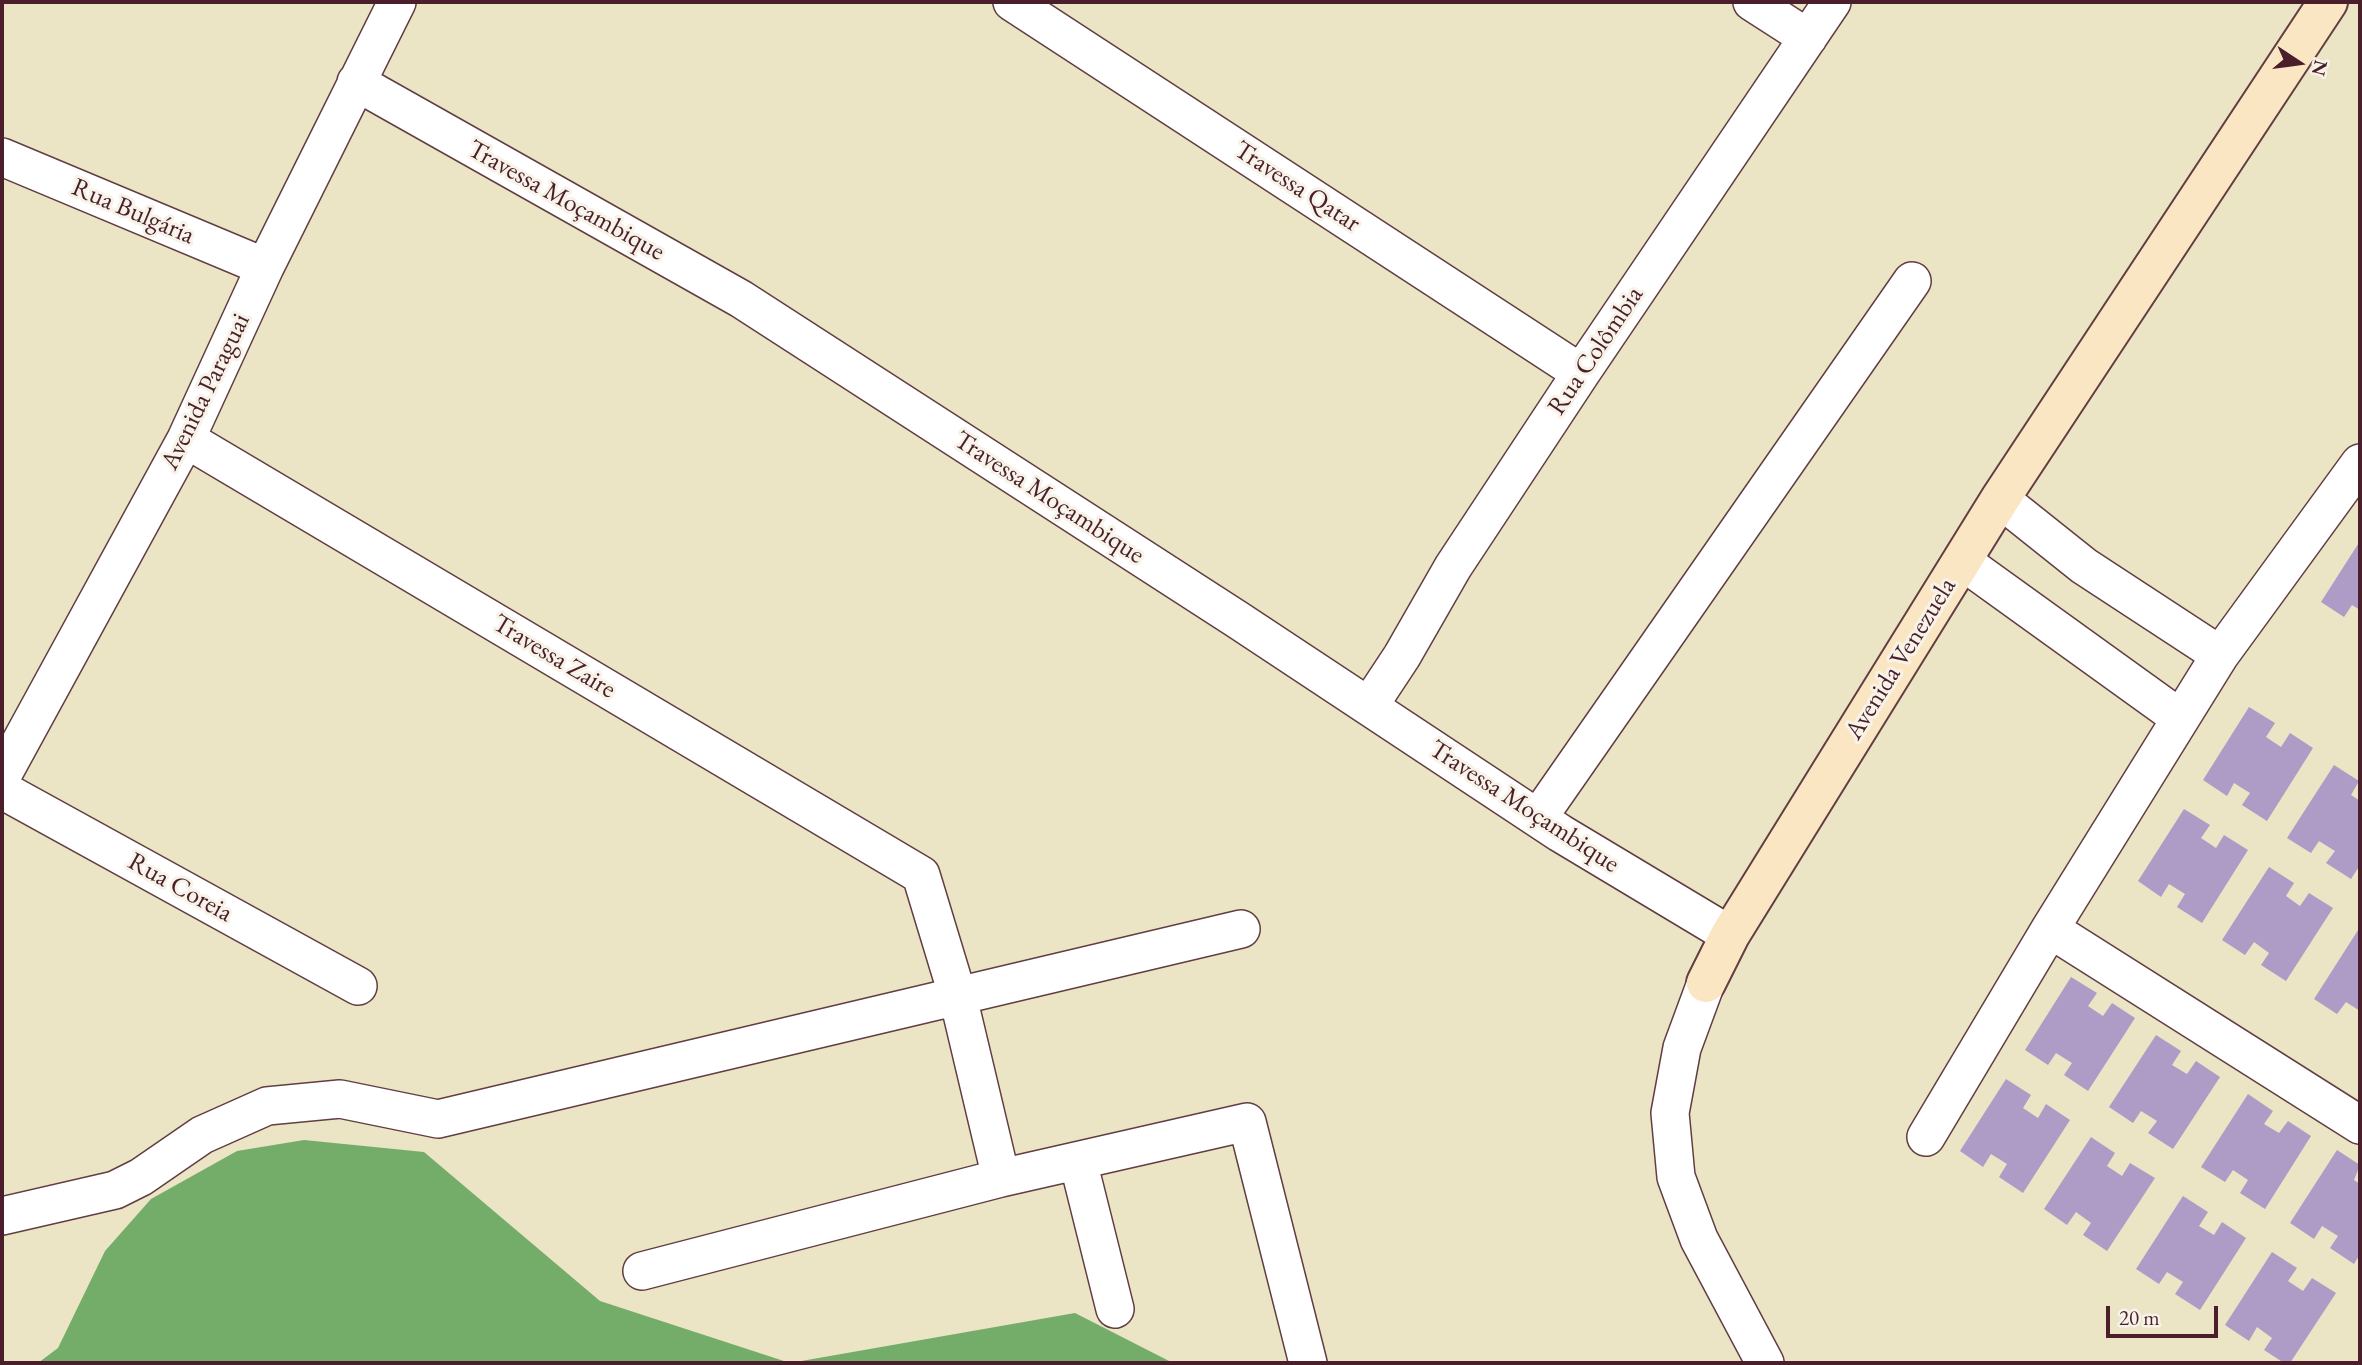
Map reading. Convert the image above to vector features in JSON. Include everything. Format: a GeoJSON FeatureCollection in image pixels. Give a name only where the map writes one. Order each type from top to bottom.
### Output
{"type":"FeatureCollection","features":[{"type":"Feature","properties":{"kind":"street","name":"Avenida Paraguai"},"geometry":{"type":"LineString","coordinates":[[2,776],[187,439],[265,267],[397,2]]}},
{"type":"Feature","properties":{"kind":"street","name":"Travessa Qatar"},"geometry":{"type":"LineString","coordinates":[[1012,2],[1581,373]]}},
{"type":"Feature","properties":{"kind":"street"},"geometry":{"type":"LineString","coordinates":[[1752,2],[1808,38]]}},
{"type":"Feature","properties":{"kind":"street","name":"Rua Colômbia"},"geometry":{"type":"LineString","coordinates":[[1369,706],[1402,656],[1453,566],[1832,2]]}},
{"type":"Feature","properties":{"kind":"street","name":"Avenida Venezuela"},"geometry":{"type":"LineString","coordinates":[[1765,1363],[1699,1239],[1676,1177],[1670,1113],[1682,1048],[1706,983],[1730,935],[2000,499],[2328,2]]}},
{"type":"Feature","properties":{"kind":"street","name":"Travessa Moçambique"},"geometry":{"type":"LineString","coordinates":[[356,82],[741,299],[1538,818],[1730,935]]}},
{"type":"Feature","properties":{"kind":"street","name":"Rua Bulgária"},"geometry":{"type":"LineString","coordinates":[[2,157],[265,267]]}},
{"type":"Feature","properties":{"kind":"street"},"geometry":{"type":"LineString","coordinates":[[1538,818],[1912,281]]}},
{"type":"Feature","properties":{"kind":"street","name":"Travessa Zaire"},"geometry":{"type":"LineString","coordinates":[[187,439],[921,875],[958,997]]}},
{"type":"Feature","properties":{"kind":"street"},"geometry":{"type":"LineString","coordinates":[[1926,1138],[2050,929],[2220,655],[2360,463]]}},
{"type":"Feature","properties":{"kind":"street"},"geometry":{"type":"LineString","coordinates":[[2000,499],[2084,566],[2220,655]]}},
{"type":"Feature","properties":{"kind":"street"},"geometry":{"type":"LineString","coordinates":[[1962,561],[2180,718]]}},
{"type":"Feature","properties":{"kind":"street","name":"Rua Coreia"},"geometry":{"type":"LineString","coordinates":[[2,790],[358,986]]}},
{"type":"Feature","properties":{"kind":"street"},"geometry":{"type":"LineString","coordinates":[[2,1216],[115,1190],[141,1177],[202,1135],[267,1105],[340,1099],[438,1119],[1241,929]]}},
{"type":"Feature","properties":{"kind":"street"},"geometry":{"type":"LineString","coordinates":[[2050,929],[2360,1125]]}},
{"type":"Feature","properties":{"kind":"street"},"geometry":{"type":"LineString","coordinates":[[958,997],[1002,1178]]}},
{"type":"Feature","properties":{"kind":"street"},"geometry":{"type":"LineString","coordinates":[[642,1271],[1002,1178],[1247,1122],[1308,1363]]}},
{"type":"Feature","properties":{"kind":"street"},"geometry":{"type":"LineString","coordinates":[[1077,1161],[1115,1309]]}},
{"type":"Feature","properties":{"kind":"green space"},"geometry":{"type":"Polygon","coordinates":[[[304,1140],[424,1152],[600,1301],[790,1363],[38,1363],[58,1348],[105,1251],[151,1199],[237,1151],[304,1140]]]}},
{"type":"Feature","properties":{"kind":"green space"},"geometry":{"type":"Polygon","coordinates":[[[1075,1313],[1173,1363],[790,1363],[1075,1313]]]}},
{"type":"Feature","properties":{"kind":"building"},"geometry":{"type":"Polygon","coordinates":[[[2360,541],[2360,610],[2352,605],[2344,617],[2321,602],[2360,541]]]}},
{"type":"Feature","properties":{"kind":"building"},"geometry":{"type":"Polygon","coordinates":[[[2249,707],[2275,723],[2266,737],[2281,747],[2290,733],[2313,748],[2267,821],[2242,805],[2250,793],[2234,783],[2227,796],[2203,780],[2249,707]]]}},
{"type":"Feature","properties":{"kind":"building"},"geometry":{"type":"Polygon","coordinates":[[[2334,765],[2359,781],[2351,795],[2360,801],[2360,865],[2351,879],[2326,863],[2335,851],[2319,841],[2311,853],[2287,838],[2334,765]]]}},
{"type":"Feature","properties":{"kind":"building"},"geometry":{"type":"Polygon","coordinates":[[[2184,809],[2210,825],[2201,838],[2216,848],[2224,835],[2248,850],[2202,923],[2177,907],[2185,894],[2169,884],[2161,897],[2138,881],[2184,809]]]}},
{"type":"Feature","properties":{"kind":"building"},"geometry":{"type":"Polygon","coordinates":[[[2269,867],[2294,883],[2286,896],[2300,906],[2309,893],[2333,908],[2286,981],[2261,965],[2269,953],[2254,942],[2245,955],[2222,940],[2269,867]]]}},
{"type":"Feature","properties":{"kind":"building"},"geometry":{"type":"Polygon","coordinates":[[[2360,927],[2360,1011],[2346,1002],[2337,1014],[2314,999],[2360,927]]]}},
{"type":"Feature","properties":{"kind":"building"},"geometry":{"type":"Polygon","coordinates":[[[2071,977],[2097,993],[2088,1006],[2103,1016],[2112,1003],[2135,1018],[2088,1091],[2064,1075],[2072,1063],[2056,1053],[2048,1065],[2025,1050],[2071,977]]]}},
{"type":"Feature","properties":{"kind":"building"},"geometry":{"type":"Polygon","coordinates":[[[2156,1035],[2181,1051],[2172,1065],[2187,1074],[2196,1061],[2220,1077],[2173,1149],[2148,1133],[2157,1121],[2141,1111],[2133,1123],[2109,1107],[2156,1035]]]}},
{"type":"Feature","properties":{"kind":"building"},"geometry":{"type":"Polygon","coordinates":[[[2006,1079],[2031,1095],[2023,1108],[2038,1118],[2046,1104],[2070,1120],[2023,1193],[1999,1177],[2007,1164],[1991,1154],[1983,1167],[1960,1151],[2006,1079]]]}},
{"type":"Feature","properties":{"kind":"building"},"geometry":{"type":"Polygon","coordinates":[[[2248,1094],[2273,1111],[2264,1124],[2279,1133],[2288,1121],[2311,1136],[2265,1209],[2240,1193],[2248,1180],[2233,1170],[2225,1182],[2201,1167],[2248,1094]]]}},
{"type":"Feature","properties":{"kind":"building"},"geometry":{"type":"Polygon","coordinates":[[[2091,1137],[2115,1153],[2107,1166],[2122,1176],[2130,1163],[2155,1178],[2107,1251],[2083,1235],[2091,1223],[2076,1212],[2067,1225],[2044,1209],[2091,1137]]]}},
{"type":"Feature","properties":{"kind":"building"},"geometry":{"type":"Polygon","coordinates":[[[2337,1150],[2360,1165],[2354,1180],[2360,1184],[2360,1254],[2354,1264],[2330,1248],[2338,1236],[2322,1226],[2314,1239],[2290,1223],[2337,1150]]]}},
{"type":"Feature","properties":{"kind":"building"},"geometry":{"type":"Polygon","coordinates":[[[2183,1196],[2208,1212],[2199,1226],[2214,1235],[2222,1222],[2246,1238],[2200,1310],[2175,1294],[2183,1282],[2167,1272],[2159,1284],[2136,1269],[2183,1196]]]}},
{"type":"Feature","properties":{"kind":"building"},"geometry":{"type":"Polygon","coordinates":[[[2272,1252],[2297,1268],[2288,1281],[2303,1291],[2312,1278],[2336,1293],[2290,1363],[2284,1363],[2264,1350],[2272,1338],[2257,1327],[2249,1341],[2225,1325],[2272,1252]]]}}]}
